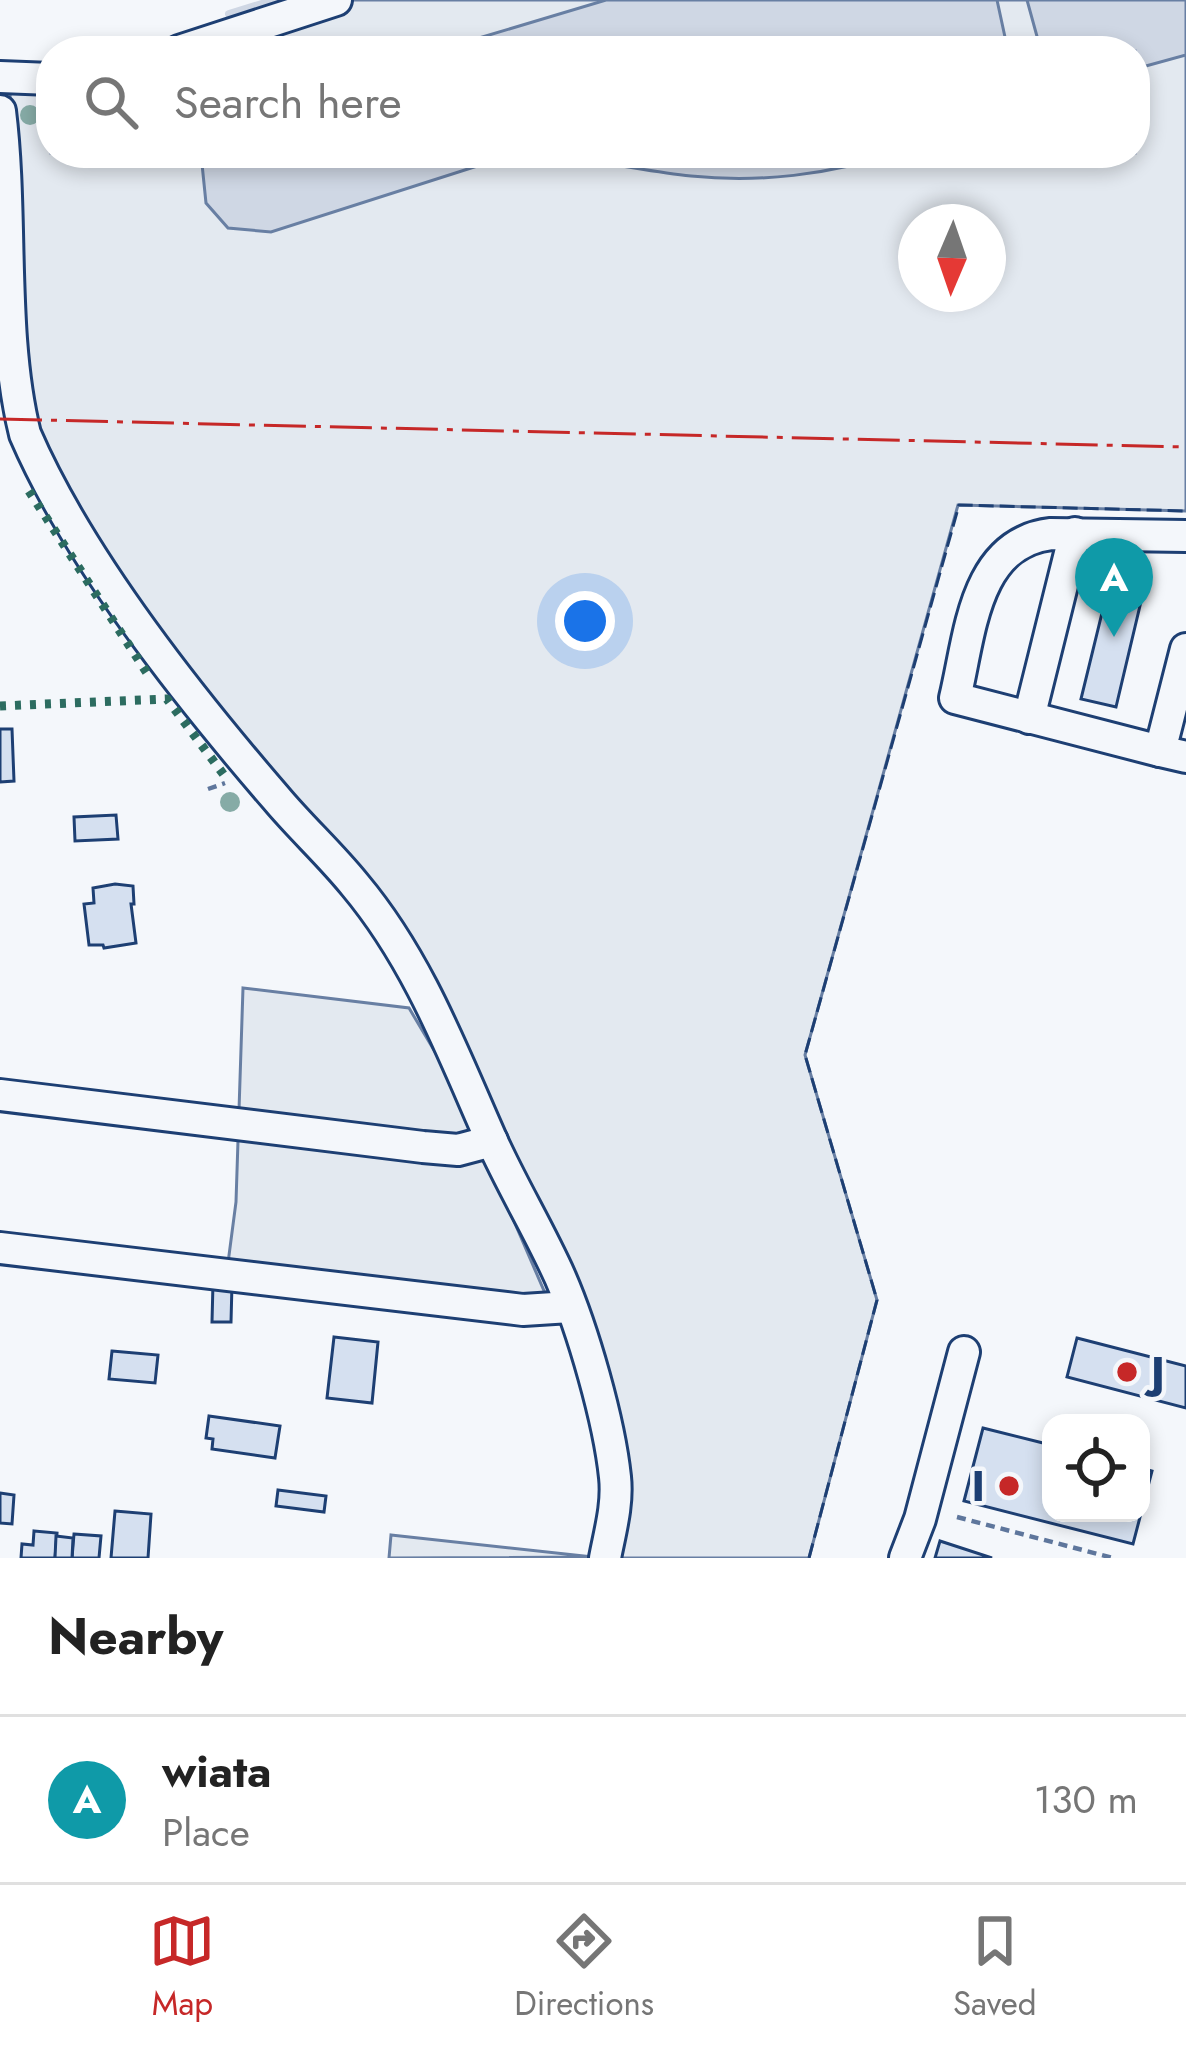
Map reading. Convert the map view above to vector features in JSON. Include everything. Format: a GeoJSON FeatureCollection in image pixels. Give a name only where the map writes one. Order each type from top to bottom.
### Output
{"type":"FeatureCollection","features":[{"type":"Feature","properties":{"kind":"street"},"geometry":{"type":"LineString","coordinates":[[225,36],[336,0]]}},
{"type":"Feature","properties":{"kind":"street"},"geometry":{"type":"LineString","coordinates":[[0,77],[36,78]]}},
{"type":"Feature","properties":{"kind":"street"},"geometry":{"type":"LineString","coordinates":[[0,111],[7,371],[34,454],[103,570],[175,676],[278,802],[356,886],[430,999],[561,1281],[584,1346],[615,1477],[605,1558]]}},
{"type":"Feature","properties":{"kind":"street"},"geometry":{"type":"LineString","coordinates":[[1029,718],[1075,533]]}},
{"type":"Feature","properties":{"kind":"street"},"geometry":{"type":"LineString","coordinates":[[1186,536],[1075,533],[1035,536],[1021,542],[995,563],[981,589],[955,698],[1173,754],[1186,649]]}},
{"type":"Feature","properties":{"kind":"street"},"geometry":{"type":"LineString","coordinates":[[0,1095],[423,1147],[458,1150],[492,1141]]}},
{"type":"Feature","properties":{"kind":"street"},"geometry":{"type":"LineString","coordinates":[[0,1248],[524,1310],[570,1306]]}},
{"type":"Feature","properties":{"kind":"street"},"geometry":{"type":"LineString","coordinates":[[905,1558],[920,1519],[964,1352]]}},
{"type":"Feature","properties":{"kind":"path"},"geometry":{"type":"LineString","coordinates":[[957,1517],[1113,1558]]}},
{"type":"Feature","properties":{"kind":"shaded area"},"geometry":{"type":"Polygon","coordinates":[[[330,0],[1186,0],[1186,511],[958,505],[805,1055],[877,1300],[809,1558],[618,1558],[584,1346],[430,999],[278,802],[45,476],[1,216],[11,84],[36,80],[36,168],[1150,168],[1150,36],[218,36],[330,0]]]}},
{"type":"Feature","properties":{"kind":"shaded area"},"geometry":{"type":"Polygon","coordinates":[[[606,0],[997,0],[1005,36],[486,36],[606,0]]]}},
{"type":"Feature","properties":{"kind":"shaded area"},"geometry":{"type":"Polygon","coordinates":[[[1027,0],[1186,0],[1186,55],[1150,65],[1150,36],[1037,36],[1027,0]]]}},
{"type":"Feature","properties":{"kind":"shaded area"},"geometry":{"type":"Polygon","coordinates":[[[202,168],[471,168],[271,232],[228,228],[206,203],[202,168]]]}},
{"type":"Feature","properties":{"kind":"shaded area"},"geometry":{"type":"Polygon","coordinates":[[[634,168],[838,168],[742,178],[634,168]]]}},
{"type":"Feature","properties":{"kind":"shaded area"},"geometry":{"type":"Polygon","coordinates":[[[243,988],[409,1008],[457,1089],[551,1307],[228,1263],[236,1202],[243,988]]]}},
{"type":"Feature","properties":{"kind":"shaded area"},"geometry":{"type":"Polygon","coordinates":[[[391,1535],[593,1557],[389,1558],[391,1535]]]}},
{"type":"Feature","properties":{"kind":"building"},"geometry":{"type":"Polygon","coordinates":[[[1113,568],[1147,576],[1116,707],[1081,699],[1113,568]]]}},
{"type":"Feature","properties":{"kind":"building"},"geometry":{"type":"Polygon","coordinates":[[[0,729],[12,729],[14,781],[0,782],[0,729]]]}},
{"type":"Feature","properties":{"kind":"building"},"geometry":{"type":"Polygon","coordinates":[[[116,815],[118,839],[75,841],[74,817],[116,815]]]}},
{"type":"Feature","properties":{"kind":"building"},"geometry":{"type":"Polygon","coordinates":[[[133,886],[136,943],[104,948],[89,945],[84,904],[94,903],[93,888],[133,886]]]}},
{"type":"Feature","properties":{"kind":"building"},"geometry":{"type":"Polygon","coordinates":[[[213,1283],[232,1284],[231,1322],[212,1322],[213,1283]]]}},
{"type":"Feature","properties":{"kind":"building"},"geometry":{"type":"Polygon","coordinates":[[[334,1337],[378,1342],[372,1403],[327,1398],[334,1337]]]}},
{"type":"Feature","properties":{"kind":"building","name":"J"},"geometry":{"type":"Polygon","coordinates":[[[1077,1338],[1186,1366],[1186,1408],[1067,1377],[1077,1338]]]}},
{"type":"Feature","properties":{"kind":"building"},"geometry":{"type":"Polygon","coordinates":[[[112,1351],[158,1355],[155,1383],[109,1379],[112,1351]]]}},
{"type":"Feature","properties":{"kind":"building"},"geometry":{"type":"Polygon","coordinates":[[[209,1416],[280,1426],[275,1458],[212,1449],[213,1439],[206,1438],[209,1416]]]}},
{"type":"Feature","properties":{"kind":"building","name":"I"},"geometry":{"type":"Polygon","coordinates":[[[983,1428],[1042,1443],[1042,1521],[964,1501],[983,1428]]]}},
{"type":"Feature","properties":{"kind":"building"},"geometry":{"type":"Polygon","coordinates":[[[278,1490],[326,1496],[324,1512],[276,1506],[278,1490]]]}},
{"type":"Feature","properties":{"kind":"building"},"geometry":{"type":"Polygon","coordinates":[[[0,1493],[14,1495],[12,1524],[0,1523],[0,1493]]]}},
{"type":"Feature","properties":{"kind":"building"},"geometry":{"type":"Polygon","coordinates":[[[115,1511],[151,1514],[148,1558],[111,1558],[115,1511]]]}},
{"type":"Feature","properties":{"kind":"building","name":"I"},"geometry":{"type":"Polygon","coordinates":[[[1047,1522],[1139,1522],[1133,1544],[1047,1522]]]}},
{"type":"Feature","properties":{"kind":"building"},"geometry":{"type":"Polygon","coordinates":[[[34,1531],[57,1533],[55,1558],[21,1558],[22,1544],[33,1545],[34,1531]]]}},
{"type":"Feature","properties":{"kind":"building"},"geometry":{"type":"Polygon","coordinates":[[[74,1534],[101,1536],[99,1558],[72,1558],[74,1534]]]}},
{"type":"Feature","properties":{"kind":"building"},"geometry":{"type":"Polygon","coordinates":[[[56,1536],[73,1538],[72,1558],[55,1558],[56,1536]]]}},
{"type":"Feature","properties":{"kind":"building"},"geometry":{"type":"Polygon","coordinates":[[[940,1541],[992,1558],[935,1558],[940,1541]]]}},
{"type":"Feature","properties":{"kind":"waterway"},"geometry":{"type":"LineString","coordinates":[[229,14],[275,0]]}},
{"type":"Feature","properties":{"kind":"hedge"},"geometry":{"type":"LineString","coordinates":[[29,491],[147,673]]}},
{"type":"Feature","properties":{"kind":"hedge"},"geometry":{"type":"LineString","coordinates":[[0,706],[167,699],[224,775]]}},
{"type":"Feature","properties":{"kind":"fence"},"geometry":{"type":"LineString","coordinates":[[809,1558],[877,1300],[805,1055],[959,505],[1186,511]]}},
{"type":"Feature","properties":{"kind":"power"},"geometry":{"type":"LineString","coordinates":[[0,419],[1186,447]]}},
{"type":"Feature","properties":{"kind":"place","name":"wiata"},"geometry":{"type":"Point","coordinates":[1114,637]}},
{"type":"Feature","properties":{"kind":"place","name":"J"},"geometry":{"type":"Point","coordinates":[1127,1372]}},
{"type":"Feature","properties":{"kind":"place","name":"I"},"geometry":{"type":"Point","coordinates":[1009,1486]}}]}
